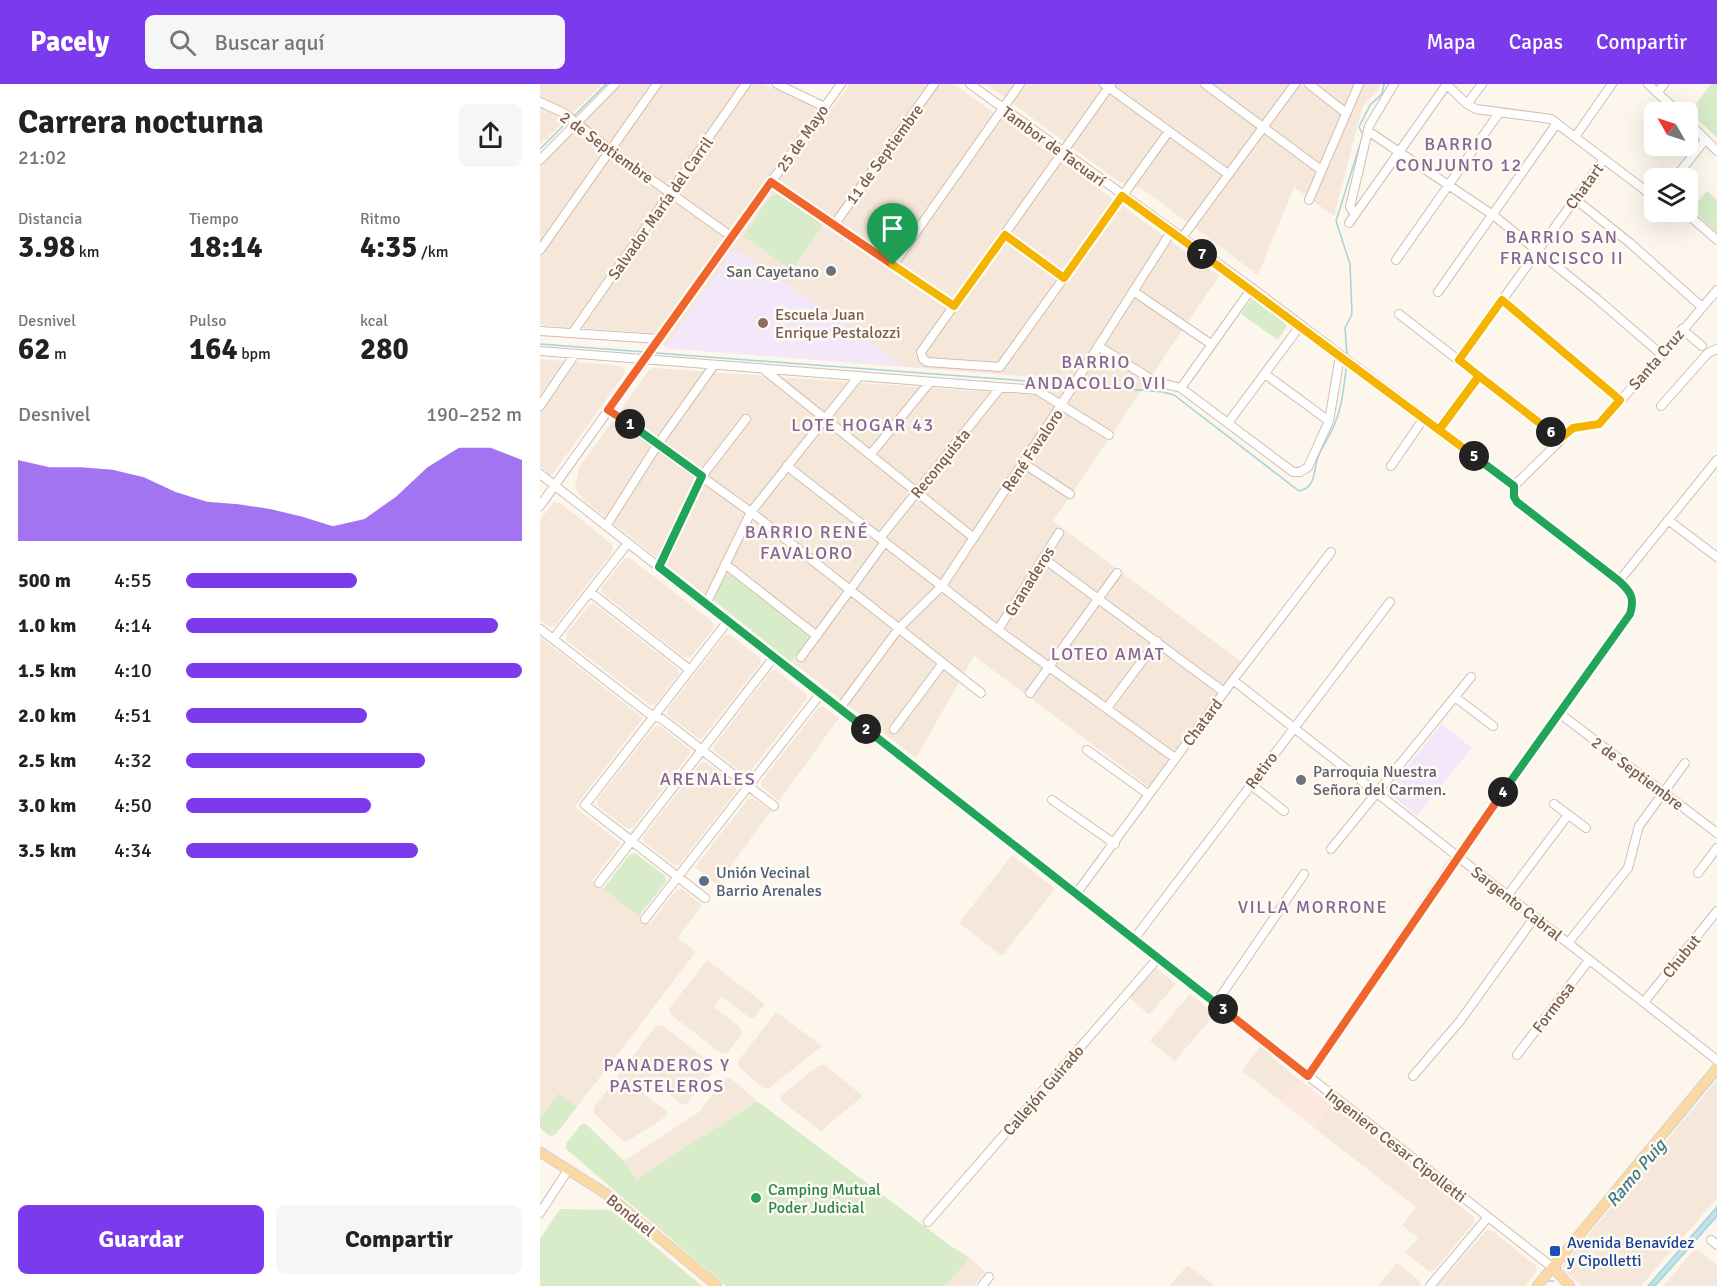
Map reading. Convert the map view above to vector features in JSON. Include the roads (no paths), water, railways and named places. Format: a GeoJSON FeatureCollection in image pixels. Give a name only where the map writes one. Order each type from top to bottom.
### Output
{"type":"FeatureCollection","features":[{"type":"Feature","properties":{"kind":"main road"},"geometry":{"type":"LineString","coordinates":[[1537,1286],[1717,1068]]}},
{"type":"Feature","properties":{"kind":"main road","name":"Bonduel"},"geometry":{"type":"LineString","coordinates":[[540,1152],[614,1200],[717,1286]]}},
{"type":"Feature","properties":{"kind":"main road","name":"Ingeniero Cesar Cipolletti"},"geometry":{"type":"LineString","coordinates":[[1552,1267],[1570,1286]]}},
{"type":"Feature","properties":{"kind":"street"},"geometry":{"type":"LineString","coordinates":[[540,160],[615,84]]}},
{"type":"Feature","properties":{"kind":"street"},"geometry":{"type":"LineString","coordinates":[[540,250],[657,84]]}},
{"type":"Feature","properties":{"kind":"street","name":"Salvador María del Carril"},"geometry":{"type":"LineString","coordinates":[[573,332],[746,84]]}},
{"type":"Feature","properties":{"kind":"street"},"geometry":{"type":"LineString","coordinates":[[777,84],[825,107]]}},
{"type":"Feature","properties":{"kind":"street","name":"25 de Mayo"},"geometry":{"type":"LineString","coordinates":[[540,506],[841,84]]}},
{"type":"Feature","properties":{"kind":"street","name":"11 de Septiembre"},"geometry":{"type":"LineString","coordinates":[[834,225],[934,84]]}},
{"type":"Feature","properties":{"kind":"street","name":"Tambor de Tacuarí"},"geometry":{"type":"LineString","coordinates":[[970,84],[1181,239],[1252,288],[1514,486]]}},
{"type":"Feature","properties":{"kind":"street"},"geometry":{"type":"LineString","coordinates":[[893,265],[1020,84]]}},
{"type":"Feature","properties":{"kind":"street"},"geometry":{"type":"LineString","coordinates":[[1205,84],[1321,170]]}},
{"type":"Feature","properties":{"kind":"street"},"geometry":{"type":"LineString","coordinates":[[1181,239],[1295,84]]}},
{"type":"Feature","properties":{"kind":"street"},"geometry":{"type":"LineString","coordinates":[[1309,84],[1346,113]]}},
{"type":"Feature","properties":{"kind":"street"},"geometry":{"type":"LineString","coordinates":[[1309,200],[1359,84]]}},
{"type":"Feature","properties":{"kind":"street"},"geometry":{"type":"LineString","coordinates":[[1355,214],[1350,207],[1368,131],[1376,112],[1394,84]]}},
{"type":"Feature","properties":{"kind":"street"},"geometry":{"type":"LineString","coordinates":[[1349,223],[1446,84],[1467,104],[1476,109],[1551,119],[1644,189]]}},
{"type":"Feature","properties":{"kind":"street"},"geometry":{"type":"LineString","coordinates":[[1467,104],[1482,84]]}},
{"type":"Feature","properties":{"kind":"street"},"geometry":{"type":"LineString","coordinates":[[1575,137],[1612,84]]}},
{"type":"Feature","properties":{"kind":"street"},"geometry":{"type":"LineString","coordinates":[[1648,84],[1668,102]]}},
{"type":"Feature","properties":{"kind":"street"},"geometry":{"type":"LineString","coordinates":[[1658,92],[1664,84]]}},
{"type":"Feature","properties":{"kind":"street"},"geometry":{"type":"LineString","coordinates":[[1169,131],[1000,367],[927,362],[923,359],[921,352],[1108,85],[1228,174]]}},
{"type":"Feature","properties":{"kind":"street","name":"2 de Septiembre"},"geometry":{"type":"LineString","coordinates":[[540,102],[564,113],[610,150],[732,237]]}},
{"type":"Feature","properties":{"kind":"street"},"geometry":{"type":"LineString","coordinates":[[1395,260],[1499,113]]}},
{"type":"Feature","properties":{"kind":"street"},"geometry":{"type":"LineString","coordinates":[[1438,292],[1557,123]]}},
{"type":"Feature","properties":{"kind":"street"},"geometry":{"type":"LineString","coordinates":[[1368,131],[1493,215],[1538,250],[1662,356]]}},
{"type":"Feature","properties":{"kind":"street"},"geometry":{"type":"LineString","coordinates":[[1698,133],[1717,152]]}},
{"type":"Feature","properties":{"kind":"street"},"geometry":{"type":"LineString","coordinates":[[1683,168],[1705,140]]}},
{"type":"Feature","properties":{"kind":"street","name":"Chatart"},"geometry":{"type":"LineString","coordinates":[[1459,360],[1604,159]]}},
{"type":"Feature","properties":{"kind":"street"},"geometry":{"type":"LineString","coordinates":[[771,182],[954,306]]}},
{"type":"Feature","properties":{"kind":"street"},"geometry":{"type":"LineString","coordinates":[[1575,199],[1630,243],[1702,307]]}},
{"type":"Feature","properties":{"kind":"street"},"geometry":{"type":"LineString","coordinates":[[1696,222],[1717,240]]}},
{"type":"Feature","properties":{"kind":"street","name":"René Favaloro"},"geometry":{"type":"LineString","coordinates":[[840,708],[898,628],[942,586],[1062,405],[1171,231]]}},
{"type":"Feature","properties":{"kind":"street"},"geometry":{"type":"LineString","coordinates":[[1005,235],[1064,278]]}},
{"type":"Feature","properties":{"kind":"street"},"geometry":{"type":"LineString","coordinates":[[1181,388],[1252,288]]}},
{"type":"Feature","properties":{"kind":"street","name":"Santa Cruz"},"geometry":{"type":"LineString","coordinates":[[1560,439],[1573,428],[1599,424],[1662,356],[1682,329],[1717,290]]}},
{"type":"Feature","properties":{"kind":"street"},"geometry":{"type":"LineString","coordinates":[[1133,291],[1211,344]]}},
{"type":"Feature","properties":{"kind":"street"},"geometry":{"type":"LineString","coordinates":[[1502,300],[1620,400]]}},
{"type":"Feature","properties":{"kind":"street"},"geometry":{"type":"LineString","coordinates":[[1308,1076],[1457,857],[1630,614],[1634,603],[1632,596],[1619,581],[1517,502],[1514,497],[1514,486],[1560,439],[1399,314]]}},
{"type":"Feature","properties":{"kind":"street"},"geometry":{"type":"LineString","coordinates":[[1228,423],[1300,326]]}},
{"type":"Feature","properties":{"kind":"street"},"geometry":{"type":"LineString","coordinates":[[1682,329],[1702,346]]}},
{"type":"Feature","properties":{"kind":"street"},"geometry":{"type":"LineString","coordinates":[[540,331],[659,339]]}},
{"type":"Feature","properties":{"kind":"street"},"geometry":{"type":"LineString","coordinates":[[1098,345],[1154,381],[1181,388],[1293,472],[1300,472],[1308,467],[1329,421],[1342,358]]}},
{"type":"Feature","properties":{"kind":"street"},"geometry":{"type":"LineString","coordinates":[[1661,406],[1708,353],[1717,349]]}},
{"type":"Feature","properties":{"kind":"street"},"geometry":{"type":"LineString","coordinates":[[540,351],[1037,390],[1109,435]]}},
{"type":"Feature","properties":{"kind":"street"},"geometry":{"type":"LineString","coordinates":[[540,406],[575,354]]}},
{"type":"Feature","properties":{"kind":"street"},"geometry":{"type":"LineString","coordinates":[[606,526],[658,444],[714,364]]}},
{"type":"Feature","properties":{"kind":"street"},"geometry":{"type":"LineString","coordinates":[[761,367],[974,538]]}},
{"type":"Feature","properties":{"kind":"street"},"geometry":{"type":"LineString","coordinates":[[1265,374],[1329,421]]}},
{"type":"Feature","properties":{"kind":"street"},"geometry":{"type":"LineString","coordinates":[[706,604],[751,512],[859,376]]}},
{"type":"Feature","properties":{"kind":"street"},"geometry":{"type":"LineString","coordinates":[[1439,430],[1479,376]]}},
{"type":"Feature","properties":{"kind":"street"},"geometry":{"type":"LineString","coordinates":[[870,455],[930,382]]}},
{"type":"Feature","properties":{"kind":"street","name":"Reconquista"},"geometry":{"type":"LineString","coordinates":[[801,657],[851,591],[882,540],[917,492],[1000,388]]}},
{"type":"Feature","properties":{"kind":"street"},"geometry":{"type":"LineString","coordinates":[[608,410],[751,512],[981,693]]}},
{"type":"Feature","properties":{"kind":"street"},"geometry":{"type":"LineString","coordinates":[[1391,466],[1424,418]]}},
{"type":"Feature","properties":{"kind":"street"},"geometry":{"type":"LineString","coordinates":[[659,567],[702,476],[746,419]]}},
{"type":"Feature","properties":{"kind":"street"},"geometry":{"type":"LineString","coordinates":[[1619,581],[1717,460]]}},
{"type":"Feature","properties":{"kind":"street"},"geometry":{"type":"LineString","coordinates":[[1023,463],[1070,494]]}},
{"type":"Feature","properties":{"kind":"street"},"geometry":{"type":"LineString","coordinates":[[787,466],[998,630],[1175,758]]}},
{"type":"Feature","properties":{"kind":"street","name":"Ingeniero Cesar Cipolletti"},"geometry":{"type":"LineString","coordinates":[[540,474],[1552,1267]]}},
{"type":"Feature","properties":{"kind":"street"},"geometry":{"type":"LineString","coordinates":[[1668,520],[1717,557]]}},
{"type":"Feature","properties":{"kind":"street","name":"Granaderos"},"geometry":{"type":"LineString","coordinates":[[998,630],[1059,533]]}},
{"type":"Feature","properties":{"kind":"street"},"geometry":{"type":"LineString","coordinates":[[553,639],[628,543]]}},
{"type":"Feature","properties":{"kind":"street","name":"Chatard"},"geometry":{"type":"LineString","coordinates":[[1077,894],[1115,844],[1148,794],[1331,552]]}},
{"type":"Feature","properties":{"kind":"street"},"geometry":{"type":"LineString","coordinates":[[1043,558],[1224,692]]}},
{"type":"Feature","properties":{"kind":"street"},"geometry":{"type":"LineString","coordinates":[[725,564],[817,636]]}},
{"type":"Feature","properties":{"kind":"street"},"geometry":{"type":"LineString","coordinates":[[1030,693],[1117,573]]}},
{"type":"Feature","properties":{"kind":"street"},"geometry":{"type":"LineString","coordinates":[[590,592],[690,670]]}},
{"type":"Feature","properties":{"kind":"street","name":"Retiro"},"geometry":{"type":"LineString","coordinates":[[1134,939],[1390,602]]}},
{"type":"Feature","properties":{"kind":"street"},"geometry":{"type":"LineString","coordinates":[[705,898],[585,805],[728,621]]}},
{"type":"Feature","properties":{"kind":"street"},"geometry":{"type":"LineString","coordinates":[[540,629],[774,806]]}},
{"type":"Feature","properties":{"kind":"street"},"geometry":{"type":"LineString","coordinates":[[1107,708],[1157,641]]}},
{"type":"Feature","properties":{"kind":"street"},"geometry":{"type":"LineString","coordinates":[[599,883],[774,657]]}},
{"type":"Feature","properties":{"kind":"street"},"geometry":{"type":"LineString","coordinates":[[894,729],[943,663]]}},
{"type":"Feature","properties":{"kind":"street"},"geometry":{"type":"LineString","coordinates":[[1331,849],[1471,677]]}},
{"type":"Feature","properties":{"kind":"street","name":"Sargento Cabral"},"geometry":{"type":"LineString","coordinates":[[1233,680],[1717,1060]]}},
{"type":"Feature","properties":{"kind":"street"},"geometry":{"type":"LineString","coordinates":[[645,920],[820,693]]}},
{"type":"Feature","properties":{"kind":"street"},"geometry":{"type":"LineString","coordinates":[[1455,697],[1493,726]]}},
{"type":"Feature","properties":{"kind":"street","name":"2 de Septiembre"},"geometry":{"type":"LineString","coordinates":[[1559,713],[1717,833]]}},
{"type":"Feature","properties":{"kind":"street"},"geometry":{"type":"LineString","coordinates":[[1087,750],[1148,794]]}},
{"type":"Feature","properties":{"kind":"street"},"geometry":{"type":"LineString","coordinates":[[1568,943],[1628,868],[1639,826],[1685,763]]}},
{"type":"Feature","properties":{"kind":"street"},"geometry":{"type":"LineString","coordinates":[[1250,784],[1284,812]]}},
{"type":"Feature","properties":{"kind":"street"},"geometry":{"type":"LineString","coordinates":[[1052,800],[1115,844]]}},
{"type":"Feature","properties":{"kind":"street"},"geometry":{"type":"LineString","coordinates":[[1554,804],[1586,828]]}},
{"type":"Feature","properties":{"kind":"street"},"geometry":{"type":"LineString","coordinates":[[1507,896],[1568,815]]}},
{"type":"Feature","properties":{"kind":"street"},"geometry":{"type":"LineString","coordinates":[[1698,873],[1717,848]]}},
{"type":"Feature","properties":{"kind":"street"},"geometry":{"type":"LineString","coordinates":[[1216,1003],[1304,874]]}},
{"type":"Feature","properties":{"kind":"street","name":"Chubut"},"geometry":{"type":"LineString","coordinates":[[1644,1002],[1717,911]]}},
{"type":"Feature","properties":{"kind":"street"},"geometry":{"type":"LineString","coordinates":[[1413,1076],[1460,1021],[1534,918]]}},
{"type":"Feature","properties":{"kind":"street","name":"Callejón Guirado"},"geometry":{"type":"LineString","coordinates":[[928,1222],[1158,958]]}},
{"type":"Feature","properties":{"kind":"street","name":"Formosa"},"geometry":{"type":"LineString","coordinates":[[1517,1055],[1588,960]]}},
{"type":"Feature","properties":{"kind":"street"},"geometry":{"type":"LineString","coordinates":[[540,1213],[568,1170]]}},
{"type":"Feature","properties":{"kind":"street"},"geometry":{"type":"LineString","coordinates":[[1430,1286],[1488,1217]]}},
{"type":"Feature","properties":{"kind":"street"},"geometry":{"type":"LineString","coordinates":[[982,1286],[989,1277]]}},
{"type":"Feature","properties":{"kind":"water"},"geometry":{"type":"Polygon","coordinates":[[[1717,1207],[1717,1216],[1655,1286],[1648,1286],[1717,1207]]]}},
{"type":"Feature","properties":{"kind":"waterway"},"geometry":{"type":"LineString","coordinates":[[573,117],[606,84]]}},
{"type":"Feature","properties":{"kind":"waterway"},"geometry":{"type":"LineString","coordinates":[[1347,355],[1345,328],[1352,314],[1350,264],[1336,221],[1363,135],[1359,127],[1370,105],[1382,94],[1384,84]]}},
{"type":"Feature","properties":{"kind":"waterway"},"geometry":{"type":"LineString","coordinates":[[540,149],[569,120]]}},
{"type":"Feature","properties":{"kind":"waterway"},"geometry":{"type":"LineString","coordinates":[[540,344],[645,352]]}},
{"type":"Feature","properties":{"kind":"waterway"},"geometry":{"type":"LineString","coordinates":[[656,353],[1067,384]]}},
{"type":"Feature","properties":{"kind":"waterway"},"geometry":{"type":"LineString","coordinates":[[1081,385],[1163,392],[1174,395],[1299,491],[1312,482],[1318,457],[1338,416],[1347,362]]}},
{"type":"Feature","properties":{"kind":"waterway","name":"Ramo Puig"},"geometry":{"type":"LineString","coordinates":[[1561,1271],[1560,1265],[1717,1076]]}},
{"type":"Feature","properties":{"kind":"waterway","name":"Ramo Puig"},"geometry":{"type":"LineString","coordinates":[[1543,1286],[1547,1281],[1554,1281]]}},
{"type":"Feature","properties":{"kind":"place","name":"San Cayetano"},"geometry":{"type":"Point","coordinates":[831,271]}},
{"type":"Feature","properties":{"kind":"place","name":"Escuela Juan Enrique Pestalozzi"},"geometry":{"type":"Point","coordinates":[763,323]}},
{"type":"Feature","properties":{"kind":"place","name":"Parroquia Nuestra Señora del Carmen."},"geometry":{"type":"Point","coordinates":[1301,780]}},
{"type":"Feature","properties":{"kind":"place","name":"Unión Vecinal Barrio Arenales"},"geometry":{"type":"Point","coordinates":[704,881]}},
{"type":"Feature","properties":{"kind":"place","name":"Camping Mutual Poder Judicial"},"geometry":{"type":"Point","coordinates":[756,1198]}},
{"type":"Feature","properties":{"kind":"place","name":"Avenida Benavídez y Cipolletti"},"geometry":{"type":"Point","coordinates":[1555,1251]}},
{"type":"Feature","properties":{"kind":"district","name":"BARRIO CONJUNTO 12"},"geometry":{"type":"Point","coordinates":[1459,154]}},
{"type":"Feature","properties":{"kind":"district","name":"BARRIO SAN FRANCISCO II"},"geometry":{"type":"Point","coordinates":[1562,247]}},
{"type":"Feature","properties":{"kind":"district","name":"BARRIO ANDACOLLO VII"},"geometry":{"type":"Point","coordinates":[1096,372]}},
{"type":"Feature","properties":{"kind":"district","name":"LOTE HOGAR 43"},"geometry":{"type":"Point","coordinates":[863,425]}},
{"type":"Feature","properties":{"kind":"district","name":"BARRIO RENÉ FAVALORO"},"geometry":{"type":"Point","coordinates":[807,542]}},
{"type":"Feature","properties":{"kind":"district","name":"LOTEO AMAT"},"geometry":{"type":"Point","coordinates":[1108,654]}},
{"type":"Feature","properties":{"kind":"district","name":"ARENALES"},"geometry":{"type":"Point","coordinates":[708,779]}},
{"type":"Feature","properties":{"kind":"district","name":"VILLA MORRONE"},"geometry":{"type":"Point","coordinates":[1313,907]}},
{"type":"Feature","properties":{"kind":"district","name":"PANADEROS Y PASTELEROS"},"geometry":{"type":"Point","coordinates":[667,1075]}}]}
